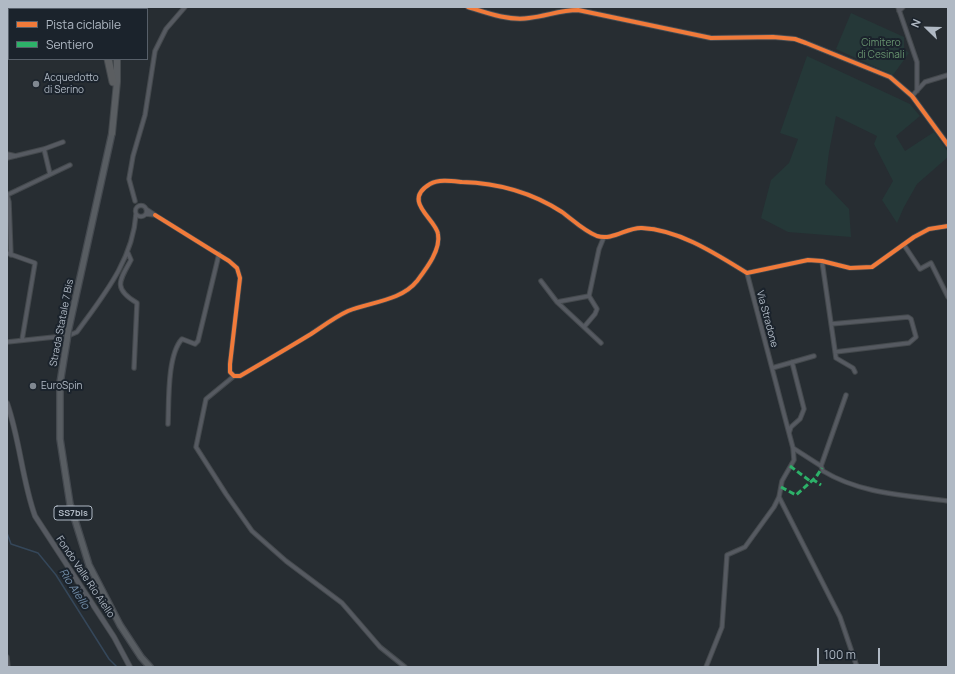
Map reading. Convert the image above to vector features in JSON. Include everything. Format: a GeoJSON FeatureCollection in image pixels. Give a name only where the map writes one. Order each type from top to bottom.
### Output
{"type":"FeatureCollection","features":[{"type":"Feature","properties":{"kind":"highway"},"geometry":{"type":"LineString","coordinates":[[51,8],[55,7]]}},
{"type":"Feature","properties":{"kind":"highway"},"geometry":{"type":"LineString","coordinates":[[108,60],[115,82]]}},
{"type":"Feature","properties":{"kind":"highway","name":"SS7bis"},"geometry":{"type":"LineString","coordinates":[[112,60],[115,82]]}},
{"type":"Feature","properties":{"kind":"highway","name":"SS7bis"},"geometry":{"type":"LineString","coordinates":[[112,133],[117,60]]}},
{"type":"Feature","properties":{"kind":"main road","name":"Strada Statale 7 Bis"},"geometry":{"type":"LineString","coordinates":[[112,133],[67,336],[60,383],[60,439],[70,504],[89,565],[120,625],[141,657],[150,667]]}},
{"type":"Feature","properties":{"kind":"street"},"geometry":{"type":"LineString","coordinates":[[7,342],[67,336],[77,332],[107,290],[128,253],[135,226],[136,212],[135,201],[129,178],[133,156],[145,115],[155,51],[166,28],[185,7]]}},
{"type":"Feature","properties":{"kind":"street"},"geometry":{"type":"LineString","coordinates":[[468,7],[505,17],[528,19],[563,10],[578,10],[711,38],[773,37],[795,39],[860,63],[890,77],[912,96],[948,145]]}},
{"type":"Feature","properties":{"kind":"street"},"geometry":{"type":"LineString","coordinates":[[903,7],[898,9],[918,62],[917,91]]}},
{"type":"Feature","properties":{"kind":"street"},"geometry":{"type":"LineString","coordinates":[[912,96],[925,82],[948,75]]}},
{"type":"Feature","properties":{"kind":"street"},"geometry":{"type":"LineString","coordinates":[[7,158],[44,149],[63,142]]}},
{"type":"Feature","properties":{"kind":"street"},"geometry":{"type":"LineString","coordinates":[[44,149],[50,174]]}},
{"type":"Feature","properties":{"kind":"street"},"geometry":{"type":"LineString","coordinates":[[7,154],[17,156]]}},
{"type":"Feature","properties":{"kind":"street"},"geometry":{"type":"LineString","coordinates":[[22,340],[35,263],[9,254],[9,202],[7,195],[70,166]]}},
{"type":"Feature","properties":{"kind":"street"},"geometry":{"type":"LineString","coordinates":[[405,667],[380,647],[342,603],[286,561],[252,531],[196,447],[206,399],[234,376],[240,376],[348,311],[400,294],[415,283],[429,264],[438,243],[439,235],[436,228],[422,212],[420,205],[422,193],[431,184],[440,181],[487,182],[505,187],[538,198],[588,232],[604,237],[640,228],[660,231],[682,237],[747,273],[808,260],[822,261],[850,268],[872,268],[928,229],[948,226]]}},
{"type":"Feature","properties":{"kind":"street"},"geometry":{"type":"LineString","coordinates":[[135,201],[219,254],[237,268],[240,278],[230,364],[230,372],[234,376]]}},
{"type":"Feature","properties":{"kind":"street"},"geometry":{"type":"LineString","coordinates":[[136,212],[142,206]]}},
{"type":"Feature","properties":{"kind":"street"},"geometry":{"type":"LineString","coordinates":[[135,226],[144,216],[146,209]]}},
{"type":"Feature","properties":{"kind":"street"},"geometry":{"type":"LineString","coordinates":[[136,212],[144,216],[155,215]]}},
{"type":"Feature","properties":{"kind":"street"},"geometry":{"type":"LineString","coordinates":[[584,327],[595,314],[597,309],[589,296],[604,237]]}},
{"type":"Feature","properties":{"kind":"street"},"geometry":{"type":"LineString","coordinates":[[904,245],[920,269],[931,263],[948,297]]}},
{"type":"Feature","properties":{"kind":"street"},"geometry":{"type":"LineString","coordinates":[[128,253],[131,260],[120,278],[120,285],[126,296],[137,303],[134,368]]}},
{"type":"Feature","properties":{"kind":"street"},"geometry":{"type":"LineString","coordinates":[[168,424],[171,371],[174,355],[182,339],[195,344],[198,341],[219,254]]}},
{"type":"Feature","properties":{"kind":"street"},"geometry":{"type":"LineString","coordinates":[[822,261],[836,358],[853,368],[855,372]]}},
{"type":"Feature","properties":{"kind":"street","name":"Via Stradone"},"geometry":{"type":"LineString","coordinates":[[747,273],[793,448]]}},
{"type":"Feature","properties":{"kind":"street"},"geometry":{"type":"LineString","coordinates":[[541,281],[557,302],[601,343]]}},
{"type":"Feature","properties":{"kind":"street"},"geometry":{"type":"LineString","coordinates":[[943,287],[948,284]]}},
{"type":"Feature","properties":{"kind":"street"},"geometry":{"type":"LineString","coordinates":[[557,302],[589,296]]}},
{"type":"Feature","properties":{"kind":"street"},"geometry":{"type":"LineString","coordinates":[[831,324],[908,316],[911,319],[916,337],[909,343],[835,352]]}},
{"type":"Feature","properties":{"kind":"street"},"geometry":{"type":"LineString","coordinates":[[772,368],[814,356]]}},
{"type":"Feature","properties":{"kind":"street"},"geometry":{"type":"LineString","coordinates":[[789,433],[791,427],[800,419],[804,409],[792,362]]}},
{"type":"Feature","properties":{"kind":"street"},"geometry":{"type":"LineString","coordinates":[[821,467],[846,396]]}},
{"type":"Feature","properties":{"kind":"street","name":"Fondo Valle Rio Aiello"},"geometry":{"type":"LineString","coordinates":[[7,403],[14,426],[30,502],[35,516],[114,637],[130,667]]}},
{"type":"Feature","properties":{"kind":"street"},"geometry":{"type":"LineString","coordinates":[[793,448],[821,467],[823,471],[855,486],[876,492],[948,501]]}},
{"type":"Feature","properties":{"kind":"street"},"geometry":{"type":"LineString","coordinates":[[706,667],[722,627],[727,555],[744,547],[774,507],[779,498],[781,487],[794,460],[793,448]]}},
{"type":"Feature","properties":{"kind":"street"},"geometry":{"type":"LineString","coordinates":[[779,498],[840,618],[857,667]]}},
{"type":"Feature","properties":{"kind":"street"},"geometry":{"type":"LineString","coordinates":[[7,657],[8,667]]}},
{"type":"Feature","properties":{"kind":"green space","name":"Cimitero di Cesinali"},"geometry":{"type":"Polygon","coordinates":[[[851,13],[904,37],[904,49],[909,53],[893,75],[836,49],[851,13]]]}},
{"type":"Feature","properties":{"kind":"green space"},"geometry":{"type":"Polygon","coordinates":[[[807,56],[910,104],[920,116],[896,136],[905,151],[934,132],[948,152],[948,157],[917,184],[897,223],[882,200],[893,181],[874,144],[877,136],[836,116],[825,184],[849,209],[851,237],[788,232],[761,218],[771,180],[789,163],[798,139],[780,133],[807,56]]]}},
{"type":"Feature","properties":{"kind":"waterway","name":"Rio Aiello"},"geometry":{"type":"LineString","coordinates":[[7,533],[11,544],[38,553],[56,575],[109,659],[117,667]]}},
{"type":"Feature","properties":{"kind":"marked path"},"geometry":{"type":"LineString","coordinates":[[790,466],[810,481]]}},
{"type":"Feature","properties":{"kind":"marked path"},"geometry":{"type":"LineString","coordinates":[[781,487],[796,495],[816,477],[822,468]]}},
{"type":"Feature","properties":{"kind":"marked path"},"geometry":{"type":"LineString","coordinates":[[812,479],[821,485]]}},
{"type":"Feature","properties":{"kind":"cycle path"},"geometry":{"type":"LineString","coordinates":[[468,7],[498,16],[521,19],[578,10],[711,38],[773,37],[795,39],[890,77],[912,96],[948,145]]}},
{"type":"Feature","properties":{"kind":"cycle path"},"geometry":{"type":"LineString","coordinates":[[155,215],[229,261],[237,268],[240,278],[230,364],[230,372],[234,376],[240,376],[311,334],[343,313],[394,297],[410,288],[428,265],[437,246],[438,234],[436,228],[422,210],[419,203],[419,197],[422,190],[437,181],[488,184],[526,194],[562,212],[583,228],[597,236],[609,237],[636,228],[670,233],[697,244],[747,273],[808,260],[822,261],[850,268],[872,267],[914,237],[929,229],[948,226]]}},
{"type":"Feature","properties":{"kind":"place","name":"Acquedotto di Serino"},"geometry":{"type":"Point","coordinates":[36,84]}},
{"type":"Feature","properties":{"kind":"place","name":"EuroSpin"},"geometry":{"type":"Point","coordinates":[33,386]}}]}
